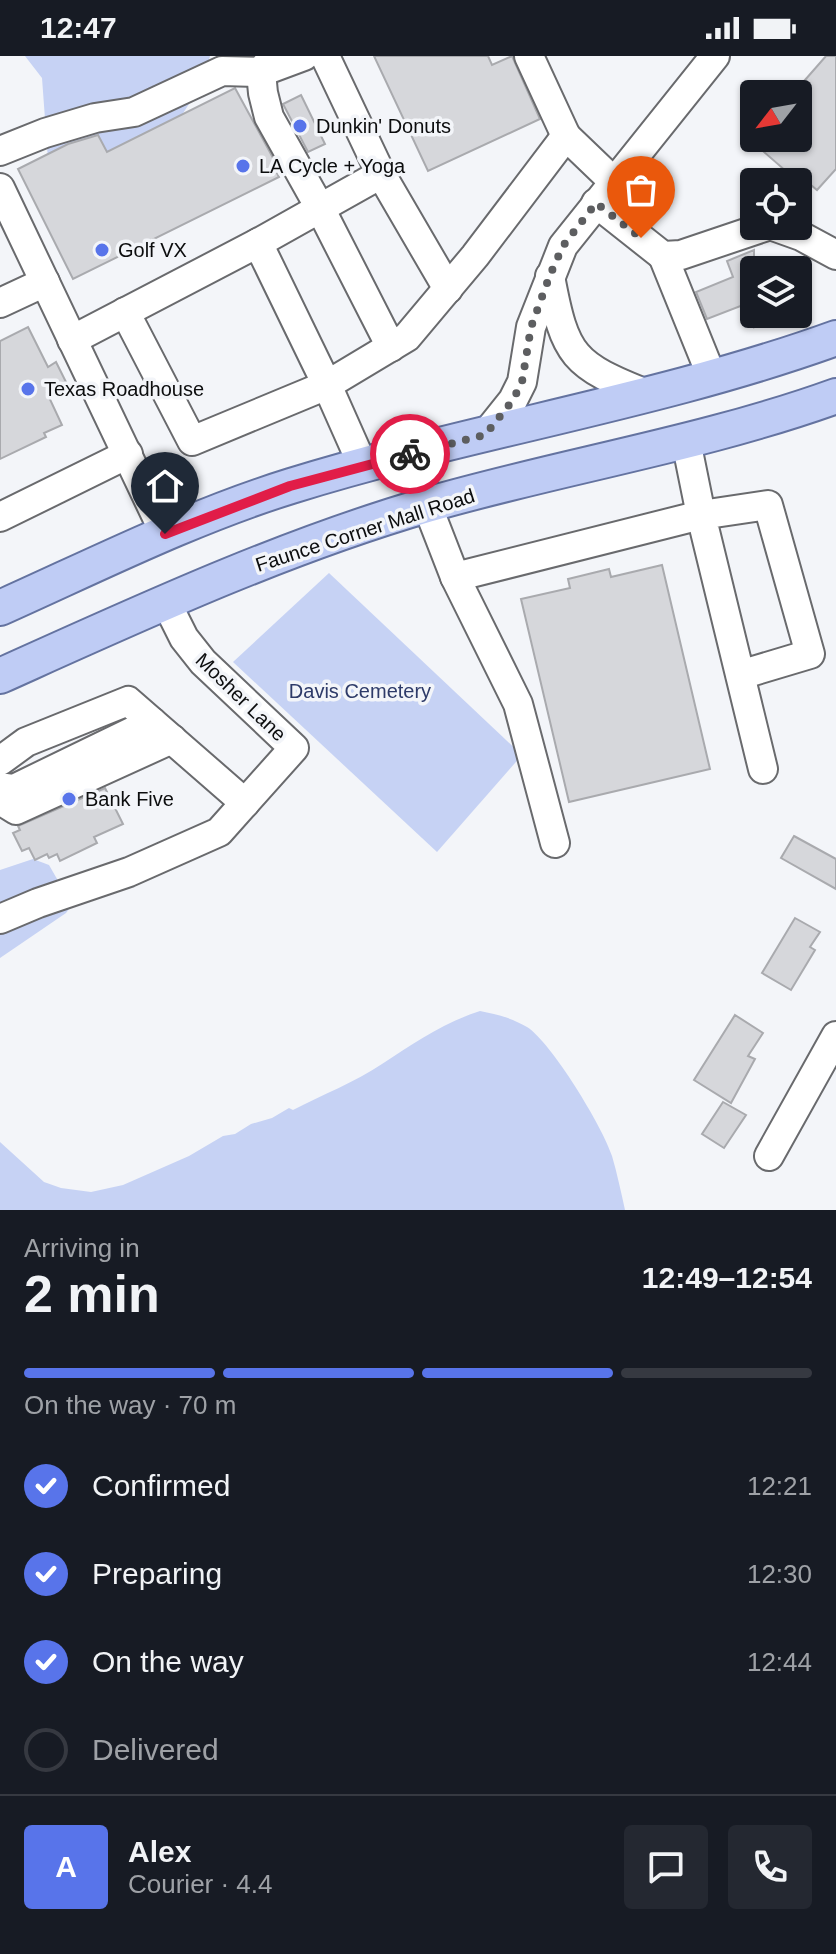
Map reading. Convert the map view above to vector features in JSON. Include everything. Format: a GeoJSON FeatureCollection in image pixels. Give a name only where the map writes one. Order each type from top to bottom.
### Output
{"type":"FeatureCollection","features":[{"type":"Feature","properties":{"kind":"main road"},"geometry":{"type":"LineString","coordinates":[[0,608],[165,534],[290,486],[649,395],[836,338]]}},
{"type":"Feature","properties":{"kind":"main road","name":"Faunce Corner Mall Road"},"geometry":{"type":"LineString","coordinates":[[0,676],[254,565],[427,505],[686,441],[836,396]]}},
{"type":"Feature","properties":{"kind":"street"},"geometry":{"type":"LineString","coordinates":[[0,151],[95,118],[134,112],[222,71],[304,56]]}},
{"type":"Feature","properties":{"kind":"street"},"geometry":{"type":"LineString","coordinates":[[325,56],[381,174],[448,289]]}},
{"type":"Feature","properties":{"kind":"street"},"geometry":{"type":"LineString","coordinates":[[529,56],[566,136],[605,193],[663,256],[712,377]]}},
{"type":"Feature","properties":{"kind":"street"},"geometry":{"type":"LineString","coordinates":[[485,435],[513,400],[522,382],[531,327],[563,246],[715,56]]}},
{"type":"Feature","properties":{"kind":"street"},"geometry":{"type":"LineString","coordinates":[[267,64],[263,93],[269,117],[320,208],[391,347]]}},
{"type":"Feature","properties":{"kind":"street"},"geometry":{"type":"LineString","coordinates":[[125,312],[192,441],[327,385],[407,337],[566,136]]}},
{"type":"Feature","properties":{"kind":"street"},"geometry":{"type":"LineString","coordinates":[[72,340],[258,243],[381,174]]}},
{"type":"Feature","properties":{"kind":"street"},"geometry":{"type":"LineString","coordinates":[[0,188],[6,219],[45,282],[165,534]]}},
{"type":"Feature","properties":{"kind":"street"},"geometry":{"type":"LineString","coordinates":[[663,256],[681,255],[740,235]]}},
{"type":"Feature","properties":{"kind":"street"},"geometry":{"type":"LineString","coordinates":[[808,240],[836,255]]}},
{"type":"Feature","properties":{"kind":"street"},"geometry":{"type":"LineString","coordinates":[[258,243],[363,466]]}},
{"type":"Feature","properties":{"kind":"street"},"geometry":{"type":"LineString","coordinates":[[550,275],[562,332],[577,358],[607,378],[649,395]]}},
{"type":"Feature","properties":{"kind":"street"},"geometry":{"type":"LineString","coordinates":[[0,303],[45,282]]}},
{"type":"Feature","properties":{"kind":"street"},"geometry":{"type":"LineString","coordinates":[[686,441],[763,769]]}},
{"type":"Feature","properties":{"kind":"street"},"geometry":{"type":"LineString","coordinates":[[0,517],[128,454]]}},
{"type":"Feature","properties":{"kind":"street"},"geometry":{"type":"LineString","coordinates":[[427,505],[455,577],[518,704],[555,843]]}},
{"type":"Feature","properties":{"kind":"street"},"geometry":{"type":"LineString","coordinates":[[455,577],[701,515],[768,505],[810,654],[740,675]]}},
{"type":"Feature","properties":{"kind":"street","name":"Mosher Lane"},"geometry":{"type":"LineString","coordinates":[[166,602],[184,638],[203,662],[294,748],[245,803]]}},
{"type":"Feature","properties":{"kind":"street"},"geometry":{"type":"LineString","coordinates":[[0,761],[26,742],[128,701],[245,803],[219,832],[129,872],[0,918]]}},
{"type":"Feature","properties":{"kind":"street"},"geometry":{"type":"LineString","coordinates":[[0,776],[59,752],[157,726]]}},
{"type":"Feature","properties":{"kind":"street"},"geometry":{"type":"LineString","coordinates":[[0,787],[14,789],[157,726]]}},
{"type":"Feature","properties":{"kind":"street"},"geometry":{"type":"LineString","coordinates":[[0,793],[15,798],[157,726]]}},
{"type":"Feature","properties":{"kind":"street"},"geometry":{"type":"LineString","coordinates":[[0,800],[16,810],[157,726]]}},
{"type":"Feature","properties":{"kind":"street"},"geometry":{"type":"LineString","coordinates":[[769,1156],[836,1036]]}},
{"type":"Feature","properties":{"kind":"green space"},"geometry":{"type":"Polygon","coordinates":[[[25,56],[210,56],[193,97],[152,160],[48,160],[42,78],[25,56]]]}},
{"type":"Feature","properties":{"kind":"green space","name":"Davis Cemetery"},"geometry":{"type":"Polygon","coordinates":[[[329,573],[522,755],[437,852],[233,662],[329,573]]]}},
{"type":"Feature","properties":{"kind":"green space"},"geometry":{"type":"Polygon","coordinates":[[[33,859],[49,865],[72,905],[66,913],[0,958],[0,870],[33,859]]]}},
{"type":"Feature","properties":{"kind":"green space"},"geometry":{"type":"Polygon","coordinates":[[[480,1011],[527,1027],[549,1049],[587,1106],[607,1143],[625,1210],[0,1210],[0,1142],[44,1182],[61,1188],[91,1192],[123,1185],[189,1156],[223,1136],[235,1134],[289,1108],[293,1110],[372,1071],[441,1028],[480,1011]]]}},
{"type":"Feature","properties":{"kind":"building"},"geometry":{"type":"Polygon","coordinates":[[[374,56],[488,56],[492,65],[512,56],[540,119],[428,171],[374,56]]]}},
{"type":"Feature","properties":{"kind":"building"},"geometry":{"type":"Polygon","coordinates":[[[826,56],[836,56],[836,169],[817,190],[812,186],[812,168],[782,168],[764,152],[812,152],[812,80],[805,80],[826,56]]]}},
{"type":"Feature","properties":{"kind":"building"},"geometry":{"type":"Polygon","coordinates":[[[235,88],[278,167],[275,169],[279,177],[73,279],[18,169],[68,144],[98,135],[107,152],[235,88]]]}},
{"type":"Feature","properties":{"kind":"building","name":"Dunkin' Donuts"},"geometry":{"type":"Polygon","coordinates":[[[301,95],[325,144],[308,152],[283,104],[301,95]]]}},
{"type":"Feature","properties":{"kind":"building"},"geometry":{"type":"Polygon","coordinates":[[[754,250],[754,256],[740,256],[740,306],[707,319],[696,292],[733,277],[727,261],[754,250]]]}},
{"type":"Feature","properties":{"kind":"building","name":"Texas Roadhouse"},"geometry":{"type":"Polygon","coordinates":[[[28,327],[48,367],[56,362],[67,384],[47,393],[62,425],[44,433],[46,437],[0,459],[0,341],[28,327]]]}},
{"type":"Feature","properties":{"kind":"building"},"geometry":{"type":"Polygon","coordinates":[[[662,565],[710,769],[569,802],[521,599],[570,588],[568,579],[609,569],[611,577],[662,565]]]}},
{"type":"Feature","properties":{"kind":"building"},"geometry":{"type":"Polygon","coordinates":[[[105,788],[123,824],[94,837],[97,843],[60,861],[57,854],[49,858],[47,854],[35,860],[29,848],[22,851],[13,833],[20,830],[18,826],[105,788]]]}},
{"type":"Feature","properties":{"kind":"building"},"geometry":{"type":"Polygon","coordinates":[[[794,836],[836,859],[836,889],[781,858],[794,836]]]}},
{"type":"Feature","properties":{"kind":"building"},"geometry":{"type":"Polygon","coordinates":[[[795,918],[820,932],[810,947],[815,950],[791,990],[762,973],[795,918]]]}},
{"type":"Feature","properties":{"kind":"building"},"geometry":{"type":"Polygon","coordinates":[[[735,1015],[763,1033],[748,1056],[755,1059],[731,1103],[694,1080],[735,1015]]]}},
{"type":"Feature","properties":{"kind":"building"},"geometry":{"type":"Polygon","coordinates":[[[723,1102],[746,1115],[724,1148],[702,1134],[723,1102]]]}},
{"type":"Feature","properties":{"kind":"way so far"},"geometry":{"type":"LineString","coordinates":[[410,454],[485,435],[513,400],[522,382],[531,327],[550,275],[563,246],[596,203],[641,238]]}},
{"type":"Feature","properties":{"kind":"place","name":"Dunkin' Donuts"},"geometry":{"type":"Point","coordinates":[300,126]}},
{"type":"Feature","properties":{"kind":"place","name":"LA Cycle + Yoga"},"geometry":{"type":"Point","coordinates":[243,166]}},
{"type":"Feature","properties":{"kind":"place","name":"Golf VX"},"geometry":{"type":"Point","coordinates":[102,250]}},
{"type":"Feature","properties":{"kind":"place","name":"Texas Roadhouse"},"geometry":{"type":"Point","coordinates":[28,389]}},
{"type":"Feature","properties":{"kind":"place","name":"Bank Five"},"geometry":{"type":"Point","coordinates":[69,799]}},
{"type":"Feature","properties":{"kind":"route"},"geometry":{"type":"LineString","coordinates":[[165,534],[290,486],[410,454]]}}]}
